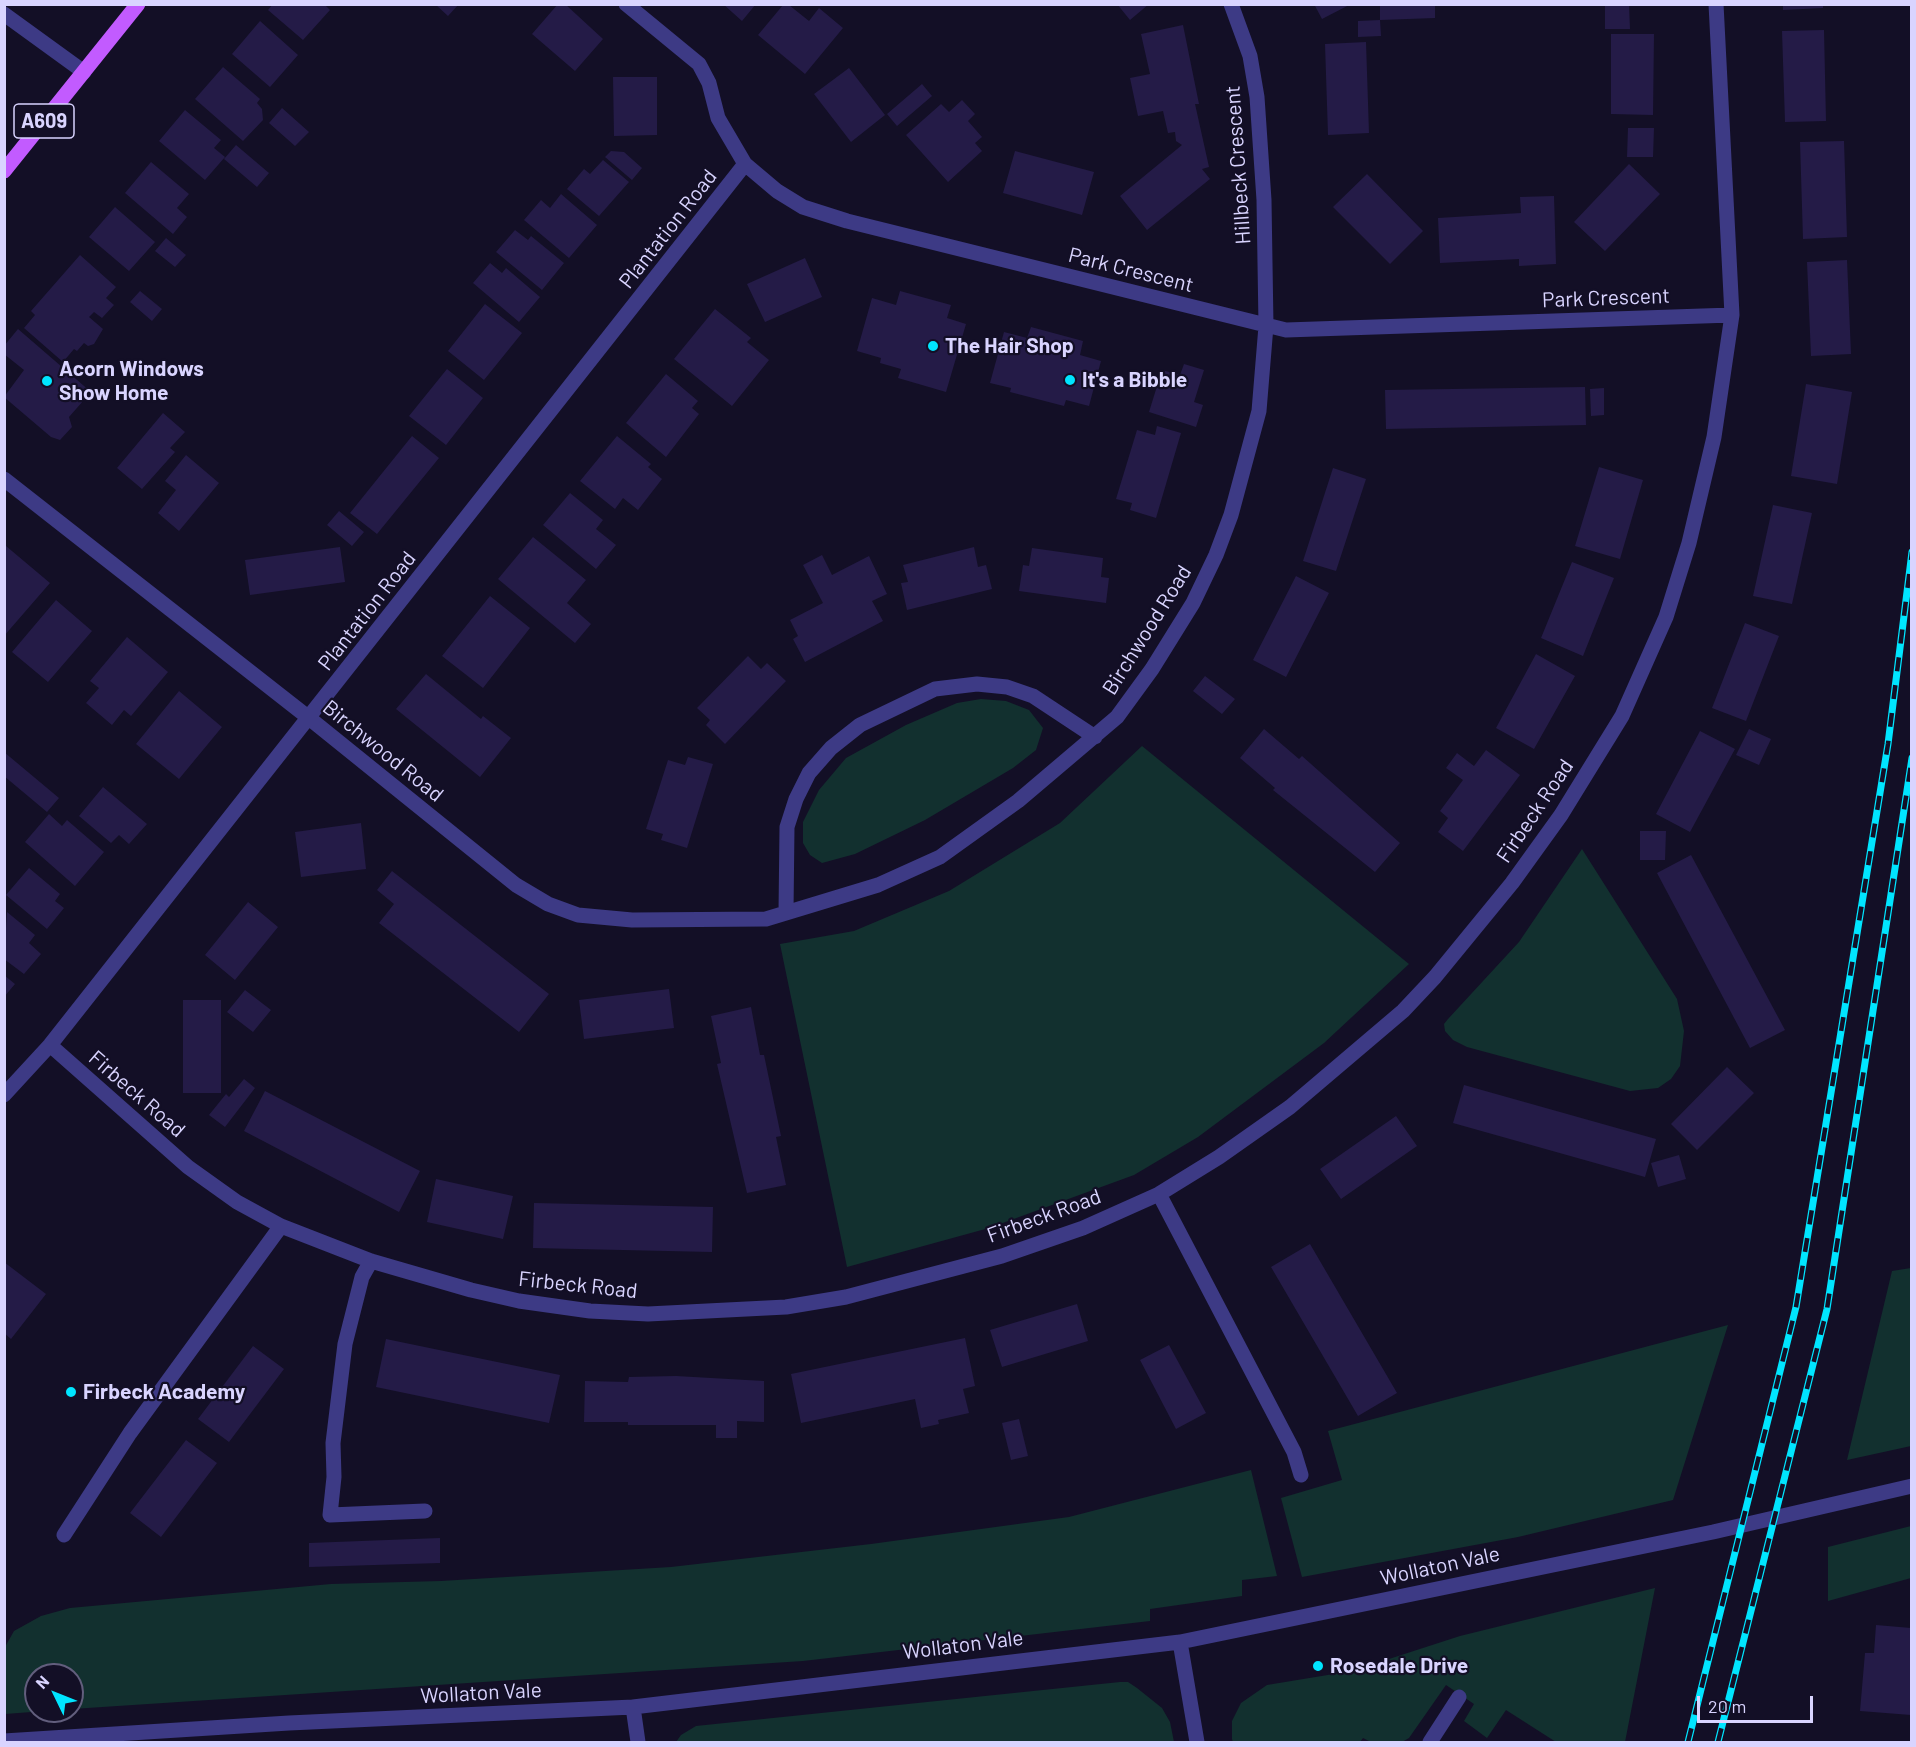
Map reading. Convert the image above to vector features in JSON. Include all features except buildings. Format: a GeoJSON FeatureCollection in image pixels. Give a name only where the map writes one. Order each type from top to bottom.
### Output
{"type":"FeatureCollection","features":[{"type":"Feature","properties":{"kind":"main road","name":"A609"},"geometry":{"type":"LineString","coordinates":[[4,171],[138,4]]}},
{"type":"Feature","properties":{"kind":"street","name":"Park Crescent"},"geometry":{"type":"LineString","coordinates":[[626,4],[699,64],[709,83],[718,118],[745,164],[777,192],[803,207],[847,221],[1286,330],[1732,315]]}},
{"type":"Feature","properties":{"kind":"street","name":"Hillbeck Crescent"},"geometry":{"type":"LineString","coordinates":[[1231,4],[1250,56],[1257,98],[1264,200],[1266,326]]}},
{"type":"Feature","properties":{"kind":"street"},"geometry":{"type":"LineString","coordinates":[[1716,4],[1732,315]]}},
{"type":"Feature","properties":{"kind":"street"},"geometry":{"type":"LineString","coordinates":[[4,14],[84,72]]}},
{"type":"Feature","properties":{"kind":"street","name":"Plantation Road"},"geometry":{"type":"LineString","coordinates":[[4,1095],[50,1045],[745,164]]}},
{"type":"Feature","properties":{"kind":"street","name":"Firbeck Road"},"geometry":{"type":"LineString","coordinates":[[50,1045],[188,1167],[237,1202],[280,1226],[371,1261],[471,1290],[519,1301],[590,1311],[648,1314],[786,1307],[846,1297],[1002,1256],[1083,1228],[1159,1194],[1219,1157],[1290,1107],[1403,1011],[1435,977],[1512,883],[1561,815],[1622,716],[1666,616],[1689,543],[1714,437],[1732,315]]}},
{"type":"Feature","properties":{"kind":"street","name":"Birchwood Road"},"geometry":{"type":"LineString","coordinates":[[4,479],[309,718],[516,885],[548,904],[578,915],[632,920],[766,919],[878,885],[940,856],[1018,801],[1117,717],[1152,669],[1194,603],[1216,555],[1240,484],[1259,411],[1266,326]]}},
{"type":"Feature","properties":{"kind":"street"},"geometry":{"type":"LineString","coordinates":[[786,912],[787,827],[796,798],[809,773],[831,748],[860,725],[935,688],[977,684],[1007,687],[1033,696],[1095,737]]}},
{"type":"Feature","properties":{"kind":"street"},"geometry":{"type":"LineString","coordinates":[[1159,1194],[1288,1441],[1301,1475]]}},
{"type":"Feature","properties":{"kind":"street"},"geometry":{"type":"LineString","coordinates":[[64,1535],[130,1433],[280,1226]]}},
{"type":"Feature","properties":{"kind":"street"},"geometry":{"type":"LineString","coordinates":[[371,1261],[362,1277],[345,1344],[333,1443],[334,1477],[330,1515],[425,1511]]}},
{"type":"Feature","properties":{"kind":"street","name":"Wollaton Vale"},"geometry":{"type":"LineString","coordinates":[[4,1742],[211,1736],[633,1707],[1180,1642],[1713,1532],[1911,1486]]}},
{"type":"Feature","properties":{"kind":"street"},"geometry":{"type":"LineString","coordinates":[[1180,1642],[1197,1743]]}},
{"type":"Feature","properties":{"kind":"street"},"geometry":{"type":"LineString","coordinates":[[1430,1743],[1459,1697]]}},
{"type":"Feature","properties":{"kind":"street"},"geometry":{"type":"LineString","coordinates":[[633,1707],[638,1743]]}},
{"type":"Feature","properties":{"kind":"green space"},"geometry":{"type":"Polygon","coordinates":[[[981,699],[1006,701],[1029,710],[1043,728],[1036,750],[1013,768],[925,820],[855,854],[822,863],[810,855],[803,843],[803,822],[819,790],[846,758],[906,725],[957,703],[981,699]]]}},
{"type":"Feature","properties":{"kind":"green space"},"geometry":{"type":"Polygon","coordinates":[[[1142,746],[1409,964],[1324,1043],[1198,1137],[1134,1175],[989,1228],[847,1267],[780,944],[854,931],[949,891],[1060,823],[1142,746]]]}},
{"type":"Feature","properties":{"kind":"green space"},"geometry":{"type":"Polygon","coordinates":[[[1582,849],[1677,999],[1684,1031],[1680,1066],[1671,1079],[1658,1088],[1630,1091],[1467,1047],[1453,1040],[1445,1031],[1444,1024],[1448,1019],[1519,942],[1582,849]]]}},
{"type":"Feature","properties":{"kind":"green space"},"geometry":{"type":"Polygon","coordinates":[[[1911,1268],[1911,1446],[1847,1460],[1892,1271],[1911,1268]]]}},
{"type":"Feature","properties":{"kind":"green space"},"geometry":{"type":"Polygon","coordinates":[[[1728,1325],[1673,1500],[1518,1537],[1302,1577],[1281,1498],[1342,1480],[1328,1431],[1728,1325]]]}},
{"type":"Feature","properties":{"kind":"green space"},"geometry":{"type":"Polygon","coordinates":[[[1251,1470],[1277,1576],[1242,1580],[1242,1596],[1150,1609],[1150,1621],[803,1661],[84,1708],[84,1663],[24,1663],[24,1713],[5,1714],[5,1647],[14,1631],[41,1616],[70,1608],[331,1584],[441,1581],[671,1567],[871,1544],[1069,1517],[1251,1470]]]}},
{"type":"Feature","properties":{"kind":"green space"},"geometry":{"type":"Polygon","coordinates":[[[1911,1526],[1911,1578],[1828,1601],[1828,1547],[1911,1526]]]}},
{"type":"Feature","properties":{"kind":"green space"},"geometry":{"type":"Polygon","coordinates":[[[1655,1588],[1625,1742],[1556,1742],[1506,1710],[1487,1738],[1464,1721],[1474,1704],[1446,1685],[1409,1738],[1402,1742],[1371,1742],[1363,1738],[1360,1742],[1233,1742],[1232,1721],[1241,1703],[1267,1685],[1352,1671],[1460,1636],[1655,1588]]]}},
{"type":"Feature","properties":{"kind":"green space"},"geometry":{"type":"Polygon","coordinates":[[[1128,1682],[1162,1708],[1170,1722],[1174,1742],[676,1742],[681,1735],[696,1726],[1128,1682]]]}},
{"type":"Feature","properties":{"kind":"railway"},"geometry":{"type":"LineString","coordinates":[[1688,1742],[1796,1307],[1888,744],[1912,552]]}},
{"type":"Feature","properties":{"kind":"railway"},"geometry":{"type":"LineString","coordinates":[[1718,1742],[1827,1309],[1912,758]]}},
{"type":"Feature","properties":{"kind":"place","name":"The Hair Shop"},"geometry":{"type":"Point","coordinates":[933,346]}},
{"type":"Feature","properties":{"kind":"place","name":"It's a Bibble"},"geometry":{"type":"Point","coordinates":[1070,380]}},
{"type":"Feature","properties":{"kind":"place","name":"Acorn Windows Show Home"},"geometry":{"type":"Point","coordinates":[47,381]}},
{"type":"Feature","properties":{"kind":"place","name":"Firbeck Academy"},"geometry":{"type":"Point","coordinates":[71,1392]}},
{"type":"Feature","properties":{"kind":"place","name":"Rosedale Drive"},"geometry":{"type":"Point","coordinates":[1318,1666]}}]}
